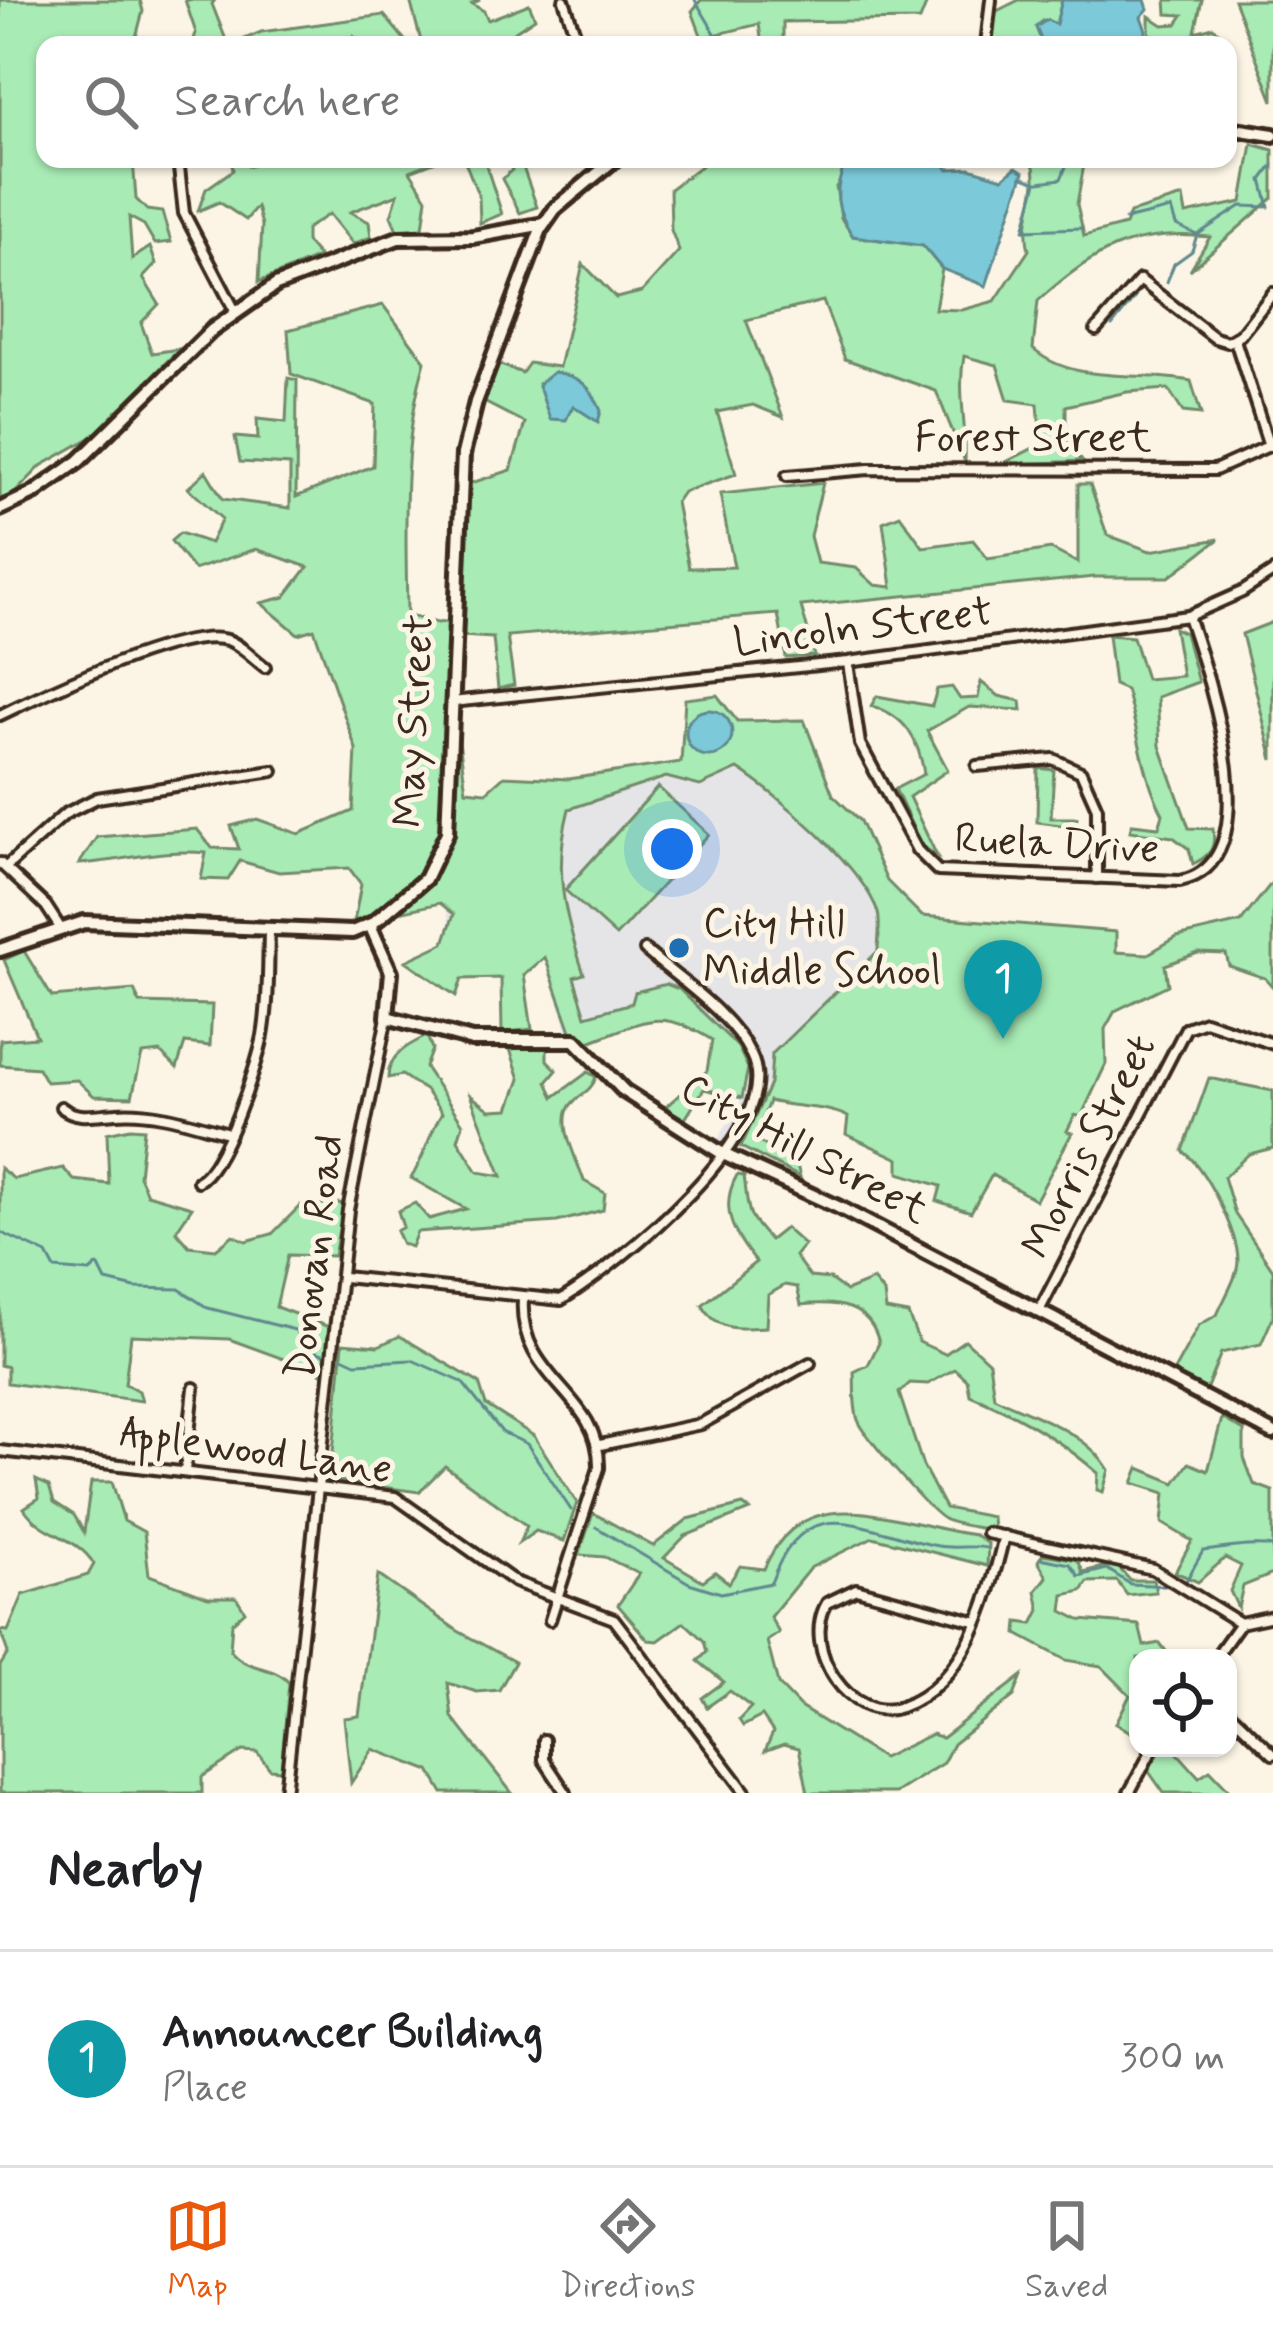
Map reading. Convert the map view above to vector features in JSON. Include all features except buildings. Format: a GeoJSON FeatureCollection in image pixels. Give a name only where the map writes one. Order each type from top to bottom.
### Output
{"type":"FeatureCollection","features":[{"type":"Feature","properties":{"kind":"street"},"geometry":{"type":"LineString","coordinates":[[563,0],[576,36]]}},
{"type":"Feature","properties":{"kind":"street"},"geometry":{"type":"LineString","coordinates":[[987,36],[991,0]]}},
{"type":"Feature","properties":{"kind":"street"},"geometry":{"type":"LineString","coordinates":[[1237,129],[1273,135]]}},
{"type":"Feature","properties":{"kind":"street"},"geometry":{"type":"LineString","coordinates":[[179,168],[184,213],[236,311]]}},
{"type":"Feature","properties":{"kind":"street","name":"May Street"},"geometry":{"type":"LineString","coordinates":[[370,925],[424,879],[441,851],[450,817],[449,703],[466,436],[544,224],[605,168]]}},
{"type":"Feature","properties":{"kind":"street"},"geometry":{"type":"LineString","coordinates":[[0,509],[34,494],[101,443],[236,311],[286,280],[398,238],[473,237],[544,224]]}},
{"type":"Feature","properties":{"kind":"street"},"geometry":{"type":"LineString","coordinates":[[1096,330],[1139,280],[1215,338],[1234,340]]}},
{"type":"Feature","properties":{"kind":"street"},"geometry":{"type":"LineString","coordinates":[[1234,340],[1273,293]]}},
{"type":"Feature","properties":{"kind":"street"},"geometry":{"type":"LineString","coordinates":[[1234,340],[1271,445]]}},
{"type":"Feature","properties":{"kind":"street","name":"Forest Street"},"geometry":{"type":"LineString","coordinates":[[787,476],[869,469],[1215,470],[1271,445]]}},
{"type":"Feature","properties":{"kind":"street","name":"Lincoln Street"},"geometry":{"type":"LineString","coordinates":[[449,703],[848,662],[1188,616],[1243,592],[1273,572]]}},
{"type":"Feature","properties":{"kind":"street","name":"Ruela Drive"},"geometry":{"type":"LineString","coordinates":[[848,662],[860,744],[929,865],[949,874],[1201,877],[1229,838],[1216,702],[1188,616]]}},
{"type":"Feature","properties":{"kind":"street"},"geometry":{"type":"LineString","coordinates":[[0,715],[63,685],[191,638],[229,640],[265,667]]}},
{"type":"Feature","properties":{"kind":"street"},"geometry":{"type":"LineString","coordinates":[[977,766],[1053,759],[1082,772],[1097,808],[1096,878]]}},
{"type":"Feature","properties":{"kind":"street"},"geometry":{"type":"LineString","coordinates":[[59,926],[46,906],[3,865],[65,814],[97,798],[273,771]]}},
{"type":"Feature","properties":{"kind":"street"},"geometry":{"type":"LineString","coordinates":[[0,950],[59,926],[120,922],[352,932],[370,925],[391,972],[387,1017]]}},
{"type":"Feature","properties":{"kind":"street"},"geometry":{"type":"LineString","coordinates":[[197,1181],[214,1169],[263,1038],[269,932]]}},
{"type":"Feature","properties":{"kind":"street"},"geometry":{"type":"LineString","coordinates":[[344,1277],[524,1300],[561,1300],[689,1198],[723,1154],[753,1095],[751,1054],[645,950]]}},
{"type":"Feature","properties":{"kind":"street","name":"City Hill Street"},"geometry":{"type":"LineString","coordinates":[[387,1017],[472,1040],[575,1040],[624,1091],[723,1154],[1273,1433]]}},
{"type":"Feature","properties":{"kind":"street","name":"Donovan Road"},"geometry":{"type":"LineString","coordinates":[[285,1793],[348,1210],[387,1017]]}},
{"type":"Feature","properties":{"kind":"street","name":"Morris Street"},"geometry":{"type":"LineString","coordinates":[[1039,1311],[1186,1028],[1205,1021],[1273,1044]]}},
{"type":"Feature","properties":{"kind":"street"},"geometry":{"type":"LineString","coordinates":[[61,1107],[73,1115],[157,1115],[228,1133]]}},
{"type":"Feature","properties":{"kind":"street"},"geometry":{"type":"LineString","coordinates":[[524,1300],[522,1330],[532,1354],[584,1416],[600,1445],[599,1468],[550,1620]]}},
{"type":"Feature","properties":{"kind":"street"},"geometry":{"type":"LineString","coordinates":[[600,1445],[701,1424],[810,1363]]}},
{"type":"Feature","properties":{"kind":"street"},"geometry":{"type":"LineString","coordinates":[[185,1471],[194,1388]]}},
{"type":"Feature","properties":{"kind":"street","name":"Applewood Lane"},"geometry":{"type":"LineString","coordinates":[[0,1451],[395,1497],[515,1582],[558,1596],[626,1630],[746,1793]]}},
{"type":"Feature","properties":{"kind":"street"},"geometry":{"type":"LineString","coordinates":[[987,1534],[1153,1569],[1240,1623]]}},
{"type":"Feature","properties":{"kind":"street"},"geometry":{"type":"LineString","coordinates":[[978,1622],[856,1588],[827,1603],[815,1636],[819,1653],[853,1698],[885,1710],[903,1707],[961,1656],[978,1622],[1004,1536]]}},
{"type":"Feature","properties":{"kind":"street"},"geometry":{"type":"LineString","coordinates":[[1221,1649],[1240,1623],[1273,1616]]}},
{"type":"Feature","properties":{"kind":"street"},"geometry":{"type":"LineString","coordinates":[[1237,1720],[1273,1754]]}},
{"type":"Feature","properties":{"kind":"street"},"geometry":{"type":"LineString","coordinates":[[544,1741],[544,1760],[566,1793]]}},
{"type":"Feature","properties":{"kind":"street"},"geometry":{"type":"LineString","coordinates":[[1129,1793],[1149,1757]]}},
{"type":"Feature","properties":{"kind":"shaded area","name":"City Hill Middle School"},"geometry":{"type":"Polygon","coordinates":[[[769,749],[861,837],[892,939],[845,1112],[766,1086],[739,1151],[718,1139],[745,1093],[710,1072],[718,1035],[663,1020],[661,1010],[590,1039],[568,1032],[543,956],[452,940],[440,873],[457,825],[769,749]]]}},
{"type":"Feature","properties":{"kind":"green space"},"geometry":{"type":"Polygon","coordinates":[[[0,0],[140,0],[143,11],[136,36],[36,36],[36,168],[134,168],[136,199],[147,210],[162,212],[171,242],[155,244],[144,225],[129,217],[132,259],[150,247],[156,264],[143,278],[159,304],[141,323],[152,353],[179,349],[95,435],[41,466],[13,495],[0,499],[0,0]]]}},
{"type":"Feature","properties":{"kind":"green space"},"geometry":{"type":"Polygon","coordinates":[[[185,0],[215,0],[212,4],[224,36],[196,33],[185,0]]]}},
{"type":"Feature","properties":{"kind":"green space"},"geometry":{"type":"Polygon","coordinates":[[[410,0],[480,0],[472,4],[488,20],[529,4],[535,18],[508,36],[420,36],[410,0]]]}},
{"type":"Feature","properties":{"kind":"green space"},"geometry":{"type":"Polygon","coordinates":[[[701,0],[928,0],[920,20],[783,22],[783,36],[761,36],[759,24],[701,36],[692,11],[701,0]]]}},
{"type":"Feature","properties":{"kind":"green space"},"geometry":{"type":"Polygon","coordinates":[[[1019,0],[1062,0],[1056,24],[1042,21],[1036,27],[1040,36],[987,36],[993,13],[1019,0]]]}},
{"type":"Feature","properties":{"kind":"green space"},"geometry":{"type":"Polygon","coordinates":[[[1166,0],[1202,0],[1195,32],[1213,27],[1222,36],[1149,36],[1149,16],[1163,25],[1177,24],[1183,15],[1167,14],[1166,0]]]}},
{"type":"Feature","properties":{"kind":"green space"},"geometry":{"type":"Polygon","coordinates":[[[1234,0],[1273,0],[1273,101],[1234,0]]]}},
{"type":"Feature","properties":{"kind":"green space"},"geometry":{"type":"Polygon","coordinates":[[[384,15],[402,36],[252,36],[384,15]]]}},
{"type":"Feature","properties":{"kind":"green space"},"geometry":{"type":"Polygon","coordinates":[[[1252,144],[1273,150],[1273,198],[1190,270],[1210,237],[1136,241],[1096,257],[1038,301],[1033,349],[1068,368],[1191,381],[1201,414],[1183,412],[1168,389],[1127,392],[1066,406],[1066,440],[1082,461],[1000,465],[1041,444],[1038,404],[1008,400],[997,365],[964,356],[965,462],[936,391],[845,359],[823,301],[746,320],[783,417],[753,405],[717,412],[736,474],[683,492],[676,502],[689,568],[734,567],[720,494],[823,483],[810,536],[817,563],[856,568],[875,585],[892,587],[883,522],[900,515],[923,547],[973,540],[988,559],[1051,549],[1078,563],[1078,484],[1090,484],[1107,535],[1150,551],[1219,539],[1169,577],[1095,577],[801,606],[815,656],[786,658],[778,614],[507,636],[514,685],[498,689],[493,638],[460,636],[455,714],[466,790],[486,792],[504,776],[569,779],[681,762],[685,699],[717,695],[737,721],[804,720],[833,795],[860,821],[887,881],[922,916],[1116,932],[1116,952],[1148,954],[1177,937],[1241,922],[1273,881],[1273,987],[1265,978],[1229,966],[1226,954],[1198,953],[1165,965],[1168,985],[1115,1011],[1105,1029],[1106,1064],[1081,1117],[1075,1115],[1067,1131],[1072,1133],[1036,1200],[992,1175],[971,1212],[937,1201],[941,1186],[899,1173],[899,1159],[846,1134],[848,1117],[819,1109],[769,1101],[755,1140],[796,1161],[800,1177],[741,1147],[770,1084],[772,1054],[878,951],[879,927],[870,895],[838,854],[738,769],[700,786],[666,777],[569,809],[564,831],[563,892],[584,974],[574,977],[586,1016],[632,1003],[635,992],[666,984],[679,989],[738,1047],[748,1068],[742,1098],[704,1089],[685,1119],[664,1108],[707,1071],[712,1040],[664,1020],[589,1042],[571,1031],[545,957],[524,975],[532,1029],[502,1033],[501,978],[462,979],[456,996],[406,961],[444,943],[454,914],[440,903],[354,922],[361,884],[349,868],[279,872],[240,861],[228,880],[201,879],[206,853],[159,853],[79,864],[97,837],[197,829],[212,848],[239,849],[231,826],[257,819],[299,834],[353,811],[356,749],[314,629],[298,634],[261,603],[285,597],[308,567],[256,549],[194,570],[171,541],[180,533],[210,543],[222,519],[188,488],[206,471],[223,499],[290,508],[290,465],[240,462],[235,437],[258,439],[257,419],[286,422],[288,378],[297,380],[296,497],[373,466],[375,404],[291,374],[288,330],[383,305],[425,361],[408,455],[407,615],[437,623],[458,621],[468,484],[511,470],[525,423],[484,402],[498,364],[522,373],[529,363],[559,367],[583,264],[616,298],[642,292],[679,251],[671,230],[670,189],[698,168],[850,168],[836,187],[841,218],[853,236],[923,246],[942,269],[935,309],[962,310],[995,301],[1029,250],[1034,168],[1083,168],[1077,204],[1084,236],[1125,225],[1130,213],[1183,197],[1186,214],[1242,202],[1252,144]]]}},
{"type":"Feature","properties":{"kind":"green space"},"geometry":{"type":"Polygon","coordinates":[[[418,168],[410,171],[427,198],[423,228],[397,230],[391,216],[398,194],[350,212],[369,222],[371,237],[353,244],[329,214],[306,229],[306,242],[319,257],[259,282],[262,225],[257,207],[246,220],[219,202],[198,211],[206,189],[233,170],[418,168]]]}},
{"type":"Feature","properties":{"kind":"green space"},"geometry":{"type":"Polygon","coordinates":[[[468,168],[487,168],[502,214],[480,223],[479,197],[468,168]]]}},
{"type":"Feature","properties":{"kind":"green space"},"geometry":{"type":"Polygon","coordinates":[[[523,168],[537,207],[520,213],[502,179],[523,168]]]}},
{"type":"Feature","properties":{"kind":"green space"},"geometry":{"type":"Polygon","coordinates":[[[1273,622],[1273,760],[1242,634],[1273,622]]]}},
{"type":"Feature","properties":{"kind":"green space"},"geometry":{"type":"Polygon","coordinates":[[[1174,628],[1185,633],[1198,682],[1157,697],[1160,746],[1189,828],[1213,829],[1210,851],[1193,864],[1189,849],[1173,837],[1130,831],[1132,824],[1159,827],[1163,814],[1146,770],[1126,690],[1114,685],[1108,635],[1133,637],[1146,679],[1182,676],[1174,628]]]}},
{"type":"Feature","properties":{"kind":"green space"},"geometry":{"type":"Polygon","coordinates":[[[981,682],[999,696],[1021,701],[1022,710],[969,707],[927,731],[948,770],[909,797],[937,856],[921,845],[895,789],[924,774],[919,751],[902,723],[871,706],[877,696],[932,706],[937,689],[952,687],[960,699],[978,698],[981,682]]]}},
{"type":"Feature","properties":{"kind":"green space"},"geometry":{"type":"Polygon","coordinates":[[[1038,768],[1054,770],[1051,818],[1077,818],[1076,827],[1037,822],[1038,768]]]}},
{"type":"Feature","properties":{"kind":"green space"},"geometry":{"type":"Polygon","coordinates":[[[658,787],[709,834],[616,936],[565,890],[658,787]]]}},
{"type":"Feature","properties":{"kind":"green space"},"geometry":{"type":"Polygon","coordinates":[[[24,951],[52,997],[134,990],[140,1003],[212,1005],[210,1046],[185,1043],[177,1068],[160,1052],[142,1054],[132,1097],[94,1096],[77,1080],[46,1082],[38,1068],[0,1065],[0,1040],[37,1037],[4,960],[24,951]]]}},
{"type":"Feature","properties":{"kind":"green space"},"geometry":{"type":"Polygon","coordinates":[[[427,1036],[432,1049],[425,1067],[463,1124],[458,1140],[478,1172],[502,1176],[470,1095],[490,1110],[509,1109],[520,1079],[510,1049],[547,1046],[547,1060],[557,1070],[547,1082],[554,1097],[588,1072],[596,1077],[570,1106],[566,1123],[584,1181],[605,1193],[603,1210],[557,1222],[417,1232],[411,1247],[402,1244],[396,1231],[403,1227],[398,1211],[415,1203],[429,1219],[466,1209],[411,1178],[442,1113],[426,1091],[402,1075],[388,1078],[395,1057],[427,1036]]]}},
{"type":"Feature","properties":{"kind":"green space"},"geometry":{"type":"Polygon","coordinates":[[[1209,1078],[1273,1091],[1273,1148],[1249,1154],[1224,1177],[1235,1214],[1273,1270],[1273,1317],[1261,1344],[1221,1353],[1206,1390],[1172,1374],[1199,1325],[1217,1315],[1238,1261],[1219,1201],[1183,1151],[1209,1078]]]}},
{"type":"Feature","properties":{"kind":"green space"},"geometry":{"type":"Polygon","coordinates":[[[144,1129],[139,1176],[147,1194],[192,1207],[176,1231],[189,1246],[216,1249],[233,1235],[246,1241],[272,1234],[301,1205],[344,1203],[334,1256],[288,1255],[276,1307],[332,1328],[327,1375],[229,1339],[131,1335],[125,1384],[139,1391],[142,1401],[7,1383],[7,1367],[0,1365],[0,1168],[14,1179],[63,1168],[74,1180],[109,1184],[107,1133],[144,1129]]]}},
{"type":"Feature","properties":{"kind":"green space"},"geometry":{"type":"Polygon","coordinates":[[[737,1175],[744,1176],[752,1217],[770,1240],[785,1228],[804,1245],[795,1256],[810,1277],[830,1279],[846,1291],[873,1280],[884,1293],[886,1310],[908,1314],[919,1342],[945,1354],[965,1340],[989,1362],[994,1397],[1057,1426],[1099,1456],[1109,1470],[1103,1492],[1097,1490],[1098,1473],[1037,1429],[970,1395],[967,1380],[955,1369],[928,1384],[910,1383],[899,1393],[923,1466],[945,1508],[992,1517],[993,1531],[938,1515],[858,1420],[854,1372],[868,1365],[879,1343],[868,1320],[839,1305],[801,1305],[797,1287],[785,1285],[768,1295],[766,1327],[722,1324],[702,1305],[756,1262],[731,1221],[729,1199],[737,1175]]]}},
{"type":"Feature","properties":{"kind":"green space"},"geometry":{"type":"Polygon","coordinates":[[[400,1336],[479,1383],[486,1405],[534,1436],[577,1503],[564,1541],[536,1531],[519,1543],[527,1526],[445,1466],[419,1492],[337,1481],[331,1474],[343,1343],[378,1346],[400,1336]]]}},
{"type":"Feature","properties":{"kind":"green space"},"geometry":{"type":"Polygon","coordinates":[[[1222,1418],[1244,1431],[1244,1458],[1254,1484],[1273,1491],[1273,1574],[1243,1586],[1238,1608],[1230,1591],[1241,1566],[1225,1558],[1198,1582],[1175,1572],[1192,1541],[1162,1523],[1165,1493],[1133,1483],[1139,1468],[1175,1483],[1189,1463],[1208,1471],[1222,1418]]]}},
{"type":"Feature","properties":{"kind":"green space"},"geometry":{"type":"Polygon","coordinates":[[[36,1480],[49,1486],[54,1502],[74,1515],[84,1532],[91,1482],[112,1482],[124,1521],[144,1532],[149,1575],[208,1597],[236,1597],[245,1611],[232,1623],[230,1650],[244,1662],[289,1683],[281,1770],[270,1769],[257,1752],[242,1751],[202,1777],[202,1793],[0,1793],[0,1666],[8,1653],[0,1630],[8,1631],[23,1595],[88,1575],[94,1564],[24,1508],[39,1498],[36,1480]]]}},
{"type":"Feature","properties":{"kind":"green space"},"geometry":{"type":"Polygon","coordinates":[[[743,1505],[750,1510],[685,1536],[664,1558],[703,1581],[715,1572],[729,1583],[740,1566],[764,1569],[781,1540],[803,1522],[828,1513],[885,1516],[975,1535],[988,1544],[987,1566],[873,1537],[810,1568],[770,1617],[779,1633],[767,1641],[778,1684],[800,1707],[882,1758],[932,1734],[942,1738],[1022,1676],[1014,1696],[953,1744],[943,1763],[895,1793],[808,1793],[799,1748],[784,1744],[765,1751],[773,1732],[762,1716],[743,1726],[739,1720],[751,1707],[730,1691],[707,1707],[702,1698],[724,1682],[698,1661],[707,1652],[704,1641],[684,1622],[658,1641],[648,1640],[618,1605],[639,1574],[605,1557],[579,1555],[593,1513],[653,1546],[688,1519],[743,1505]]]}},
{"type":"Feature","properties":{"kind":"green space"},"geometry":{"type":"Polygon","coordinates":[[[1043,1554],[1078,1560],[1083,1572],[1115,1564],[1130,1580],[1153,1580],[1156,1592],[1127,1595],[1117,1581],[1088,1582],[1082,1591],[1064,1595],[1062,1611],[1080,1620],[1139,1625],[1144,1646],[1160,1643],[1164,1649],[1129,1649],[1129,1694],[1101,1666],[1066,1660],[1017,1634],[1018,1622],[1033,1624],[1040,1610],[1036,1591],[1047,1577],[1038,1561],[1043,1554]]]}},
{"type":"Feature","properties":{"kind":"green space"},"geometry":{"type":"Polygon","coordinates":[[[378,1575],[458,1631],[515,1662],[499,1690],[477,1692],[448,1683],[452,1717],[512,1793],[443,1793],[430,1771],[373,1749],[351,1783],[344,1718],[359,1716],[378,1575]]]}},
{"type":"Feature","properties":{"kind":"green space"},"geometry":{"type":"Polygon","coordinates":[[[1129,1697],[1129,1731],[1116,1723],[1129,1697]]]}},
{"type":"Feature","properties":{"kind":"green space"},"geometry":{"type":"Polygon","coordinates":[[[1156,1757],[1181,1757],[1199,1777],[1210,1770],[1232,1793],[1164,1793],[1147,1769],[1156,1757]]]}},
{"type":"Feature","properties":{"kind":"water"},"geometry":{"type":"Polygon","coordinates":[[[1062,0],[1145,0],[1148,9],[1141,17],[1144,36],[1040,36],[1036,27],[1047,20],[1056,24],[1062,0]]]}},
{"type":"Feature","properties":{"kind":"water"},"geometry":{"type":"Polygon","coordinates":[[[843,168],[970,168],[1003,178],[1015,168],[1024,172],[986,286],[942,269],[923,246],[853,236],[838,201],[843,168]]]}},
{"type":"Feature","properties":{"kind":"water"},"geometry":{"type":"Polygon","coordinates":[[[554,372],[571,376],[589,389],[601,411],[598,422],[573,406],[566,420],[550,419],[538,384],[554,372]]]}},
{"type":"Feature","properties":{"kind":"water"},"geometry":{"type":"Polygon","coordinates":[[[709,710],[725,717],[732,733],[725,749],[709,756],[693,749],[686,733],[693,717],[709,710]]]}},
{"type":"Feature","properties":{"kind":"waterway"},"geometry":{"type":"LineString","coordinates":[[695,0],[717,36]]}},
{"type":"Feature","properties":{"kind":"waterway"},"geometry":{"type":"LineString","coordinates":[[1125,220],[1171,209],[1176,225],[1197,235],[1241,206],[1269,207],[1262,180],[1273,165]]}},
{"type":"Feature","properties":{"kind":"waterway"},"geometry":{"type":"LineString","coordinates":[[805,168],[842,168]]}},
{"type":"Feature","properties":{"kind":"waterway"},"geometry":{"type":"LineString","coordinates":[[1039,182],[1061,179],[1065,168]]}},
{"type":"Feature","properties":{"kind":"waterway"},"geometry":{"type":"LineString","coordinates":[[1021,176],[1037,182],[1024,230],[1082,228]]}},
{"type":"Feature","properties":{"kind":"waterway"},"geometry":{"type":"LineString","coordinates":[[1167,282],[1174,264],[1192,251],[1196,238]]}},
{"type":"Feature","properties":{"kind":"waterway"},"geometry":{"type":"LineString","coordinates":[[1112,326],[1136,296]]}},
{"type":"Feature","properties":{"kind":"waterway"},"geometry":{"type":"LineString","coordinates":[[0,1232],[47,1254],[55,1269],[90,1272],[98,1265],[106,1281],[135,1288],[179,1289],[208,1308],[295,1330],[310,1350],[323,1354]]}},
{"type":"Feature","properties":{"kind":"waterway"},"geometry":{"type":"LineString","coordinates":[[343,1357],[356,1363],[412,1360],[462,1382],[502,1432],[527,1444],[571,1510]]}},
{"type":"Feature","properties":{"kind":"waterway"},"geometry":{"type":"LineString","coordinates":[[596,1527],[689,1583],[721,1593],[771,1583],[785,1552],[802,1533],[821,1524],[842,1522],[938,1546],[986,1548]]}},
{"type":"Feature","properties":{"kind":"waterway"},"geometry":{"type":"LineString","coordinates":[[1186,1581],[1203,1551],[1273,1547]]}},
{"type":"Feature","properties":{"kind":"waterway"},"geometry":{"type":"LineString","coordinates":[[1040,1558],[1070,1564],[1079,1576],[1107,1569],[1130,1584],[1171,1586]]}},
{"type":"Feature","properties":{"kind":"place","name":"City Hill Middle School"},"geometry":{"type":"Point","coordinates":[679,948]}},
{"type":"Feature","properties":{"kind":"place","name":"Announcer Building"},"geometry":{"type":"Point","coordinates":[1003,1039]}}]}
